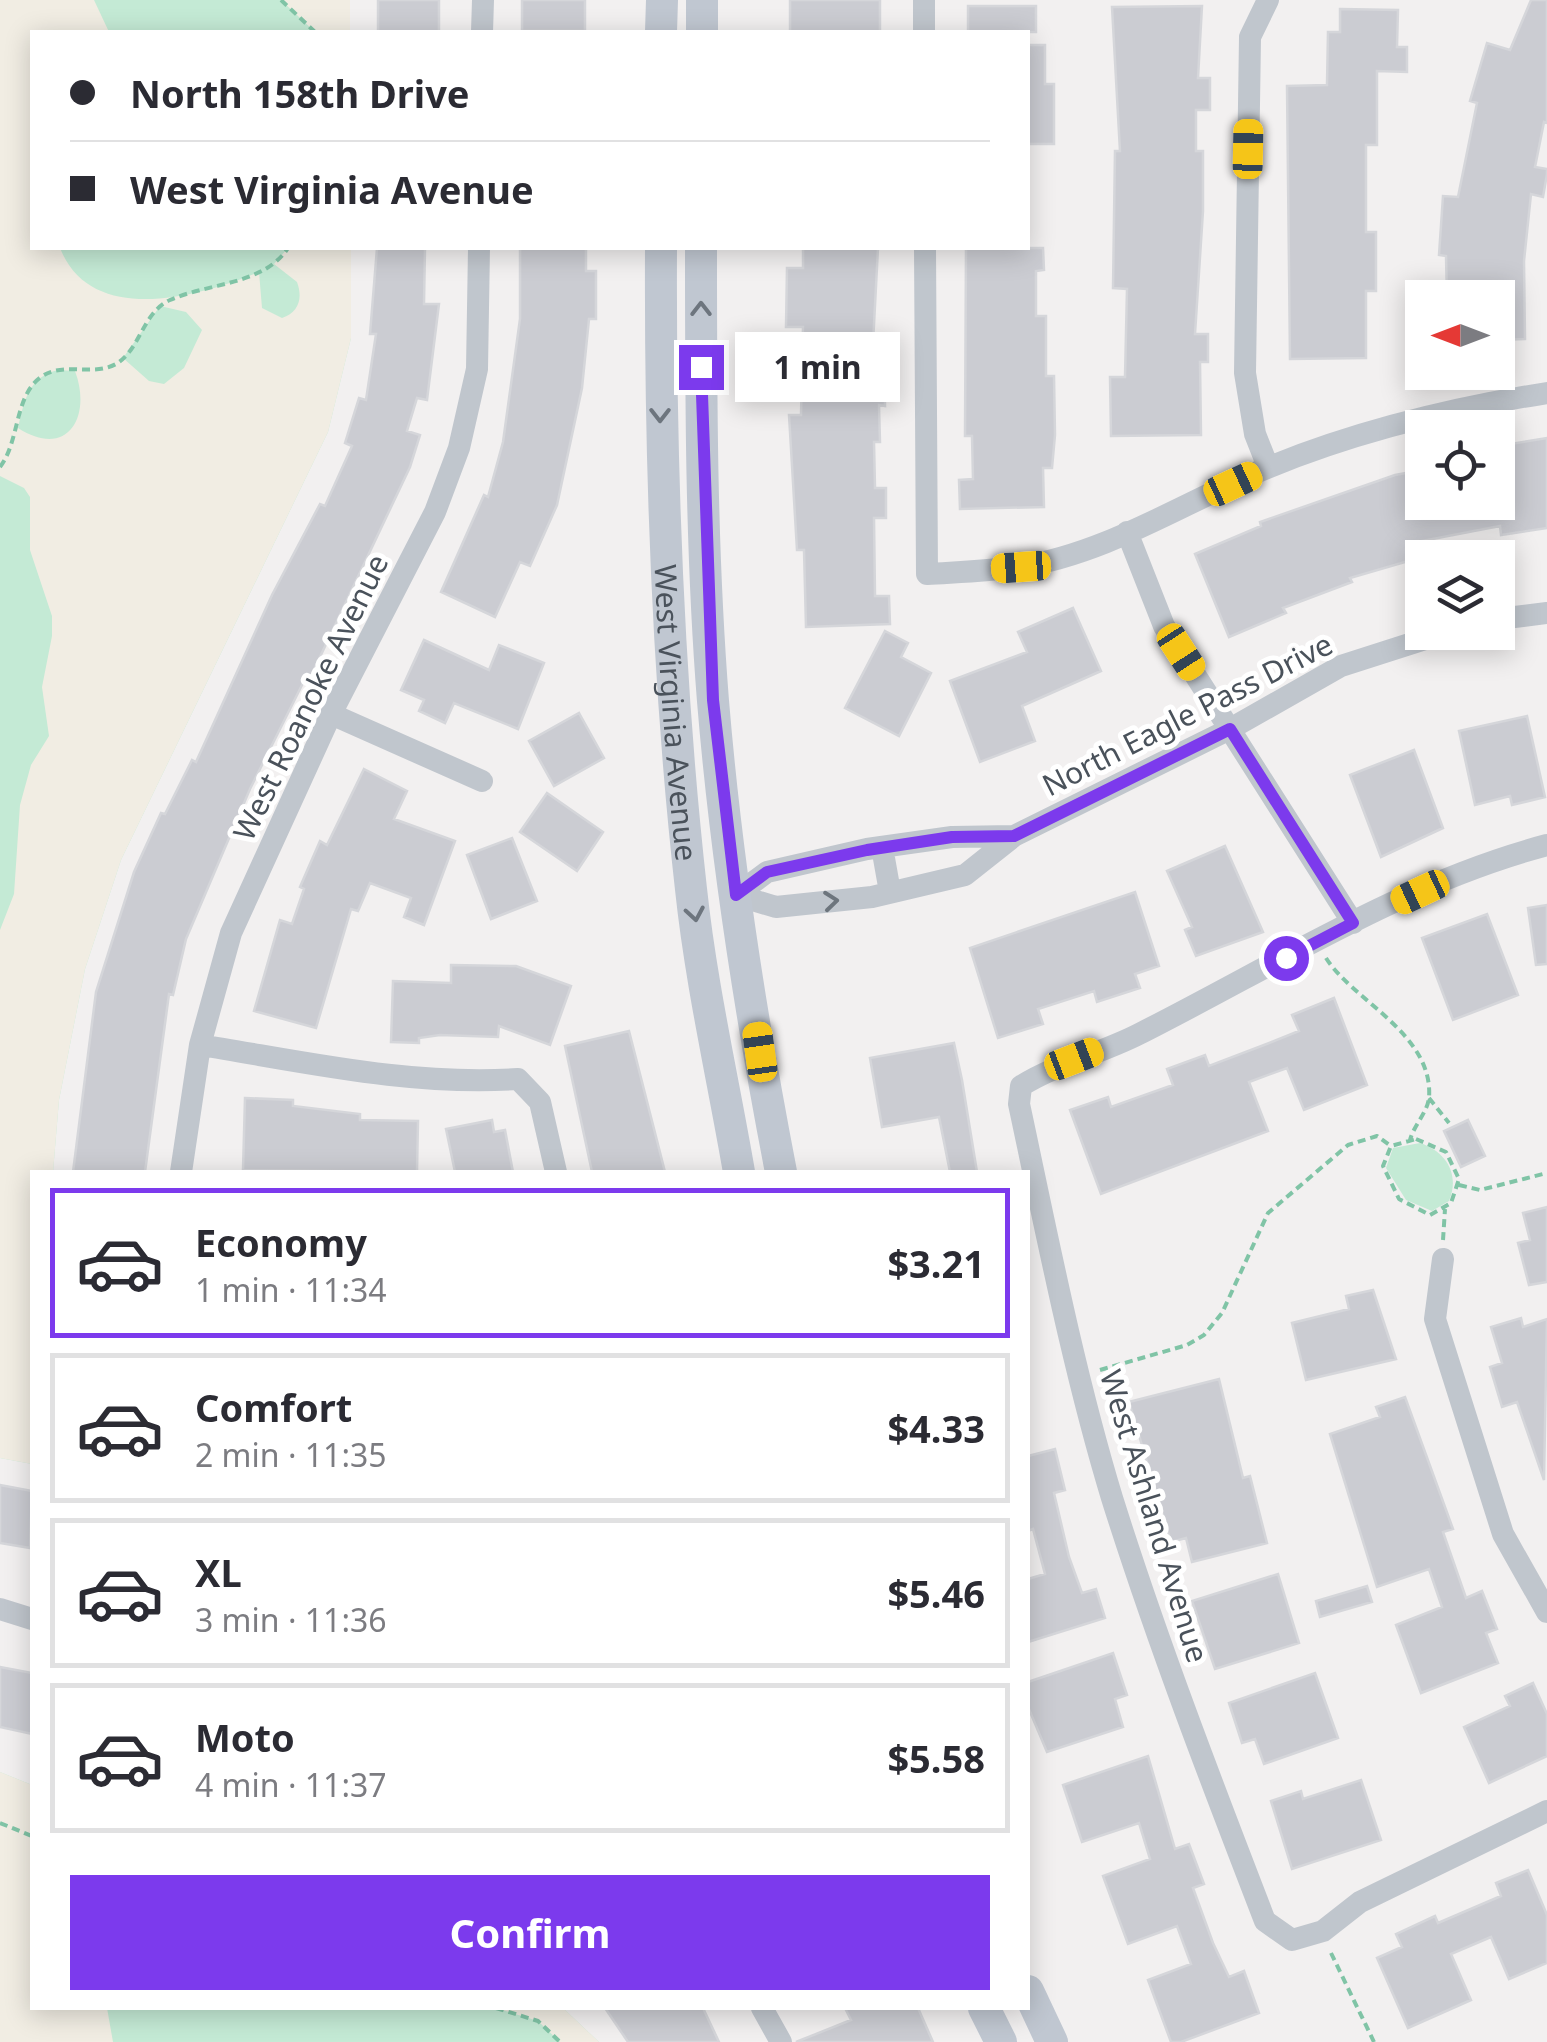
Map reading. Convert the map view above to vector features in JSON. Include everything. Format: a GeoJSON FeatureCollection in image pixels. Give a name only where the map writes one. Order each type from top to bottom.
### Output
{"type":"FeatureCollection","features":[{"type":"Feature","properties":{"kind":"main road"},"geometry":{"type":"LineString","coordinates":[[662,0],[662,30]]}},
{"type":"Feature","properties":{"kind":"main road"},"geometry":{"type":"LineString","coordinates":[[702,0],[702,30]]}},
{"type":"Feature","properties":{"kind":"main road","name":"West Virginia Avenue"},"geometry":{"type":"LineString","coordinates":[[661,250],[661,503],[674,698],[691,893],[739,1170]]}},
{"type":"Feature","properties":{"kind":"main road","name":"West Virginia Avenue"},"geometry":{"type":"LineString","coordinates":[[702,250],[705,565],[713,700],[736,895],[781,1170]]}},
{"type":"Feature","properties":{"kind":"main road"},"geometry":{"type":"LineString","coordinates":[[1030,1995],[1052,2042]]}},
{"type":"Feature","properties":{"kind":"main road"},"geometry":{"type":"LineString","coordinates":[[985,2010],[1001,2042]]}},
{"type":"Feature","properties":{"kind":"street"},"geometry":{"type":"LineString","coordinates":[[482,0],[482,30]]}},
{"type":"Feature","properties":{"kind":"street"},"geometry":{"type":"LineString","coordinates":[[924,0],[924,30]]}},
{"type":"Feature","properties":{"kind":"street"},"geometry":{"type":"LineString","coordinates":[[1268,0],[1250,37],[1245,373],[1255,434],[1268,467]]}},
{"type":"Feature","properties":{"kind":"street","name":"West Roanoke Avenue"},"geometry":{"type":"LineString","coordinates":[[181,1170],[200,1045],[231,933],[331,714],[435,512],[459,448],[477,369],[479,250]]}},
{"type":"Feature","properties":{"kind":"street"},"geometry":{"type":"LineString","coordinates":[[926,250],[928,574],[1021,567],[1127,532],[1268,467],[1462,406],[1547,393]]}},
{"type":"Feature","properties":{"kind":"street"},"geometry":{"type":"LineString","coordinates":[[1127,532],[1164,626],[1353,923]]}},
{"type":"Feature","properties":{"kind":"street"},"geometry":{"type":"LineString","coordinates":[[1515,617],[1547,613]]}},
{"type":"Feature","properties":{"kind":"street","name":"North Eagle Pass Drive"},"geometry":{"type":"LineString","coordinates":[[736,895],[776,907],[890,892],[965,875],[1014,836],[1230,729],[1341,666],[1405,645]]}},
{"type":"Feature","properties":{"kind":"street"},"geometry":{"type":"LineString","coordinates":[[331,714],[482,781]]}},
{"type":"Feature","properties":{"kind":"street","name":"North Eagle Pass Drive"},"geometry":{"type":"LineString","coordinates":[[736,895],[767,872],[882,847],[952,837],[1014,836]]}},
{"type":"Feature","properties":{"kind":"street"},"geometry":{"type":"LineString","coordinates":[[1317,942],[1488,860],[1547,845]]}},
{"type":"Feature","properties":{"kind":"street"},"geometry":{"type":"LineString","coordinates":[[882,847],[890,892]]}},
{"type":"Feature","properties":{"kind":"street","name":"West Ashland Avenue"},"geometry":{"type":"LineString","coordinates":[[1317,942],[1134,1037],[1045,1070],[1020,1086],[1018,1104],[1111,1494],[1176,1691],[1265,1922],[1292,1940],[1323,1931]]}},
{"type":"Feature","properties":{"kind":"street"},"geometry":{"type":"LineString","coordinates":[[200,1045],[364,1074],[470,1082],[518,1079],[540,1102],[556,1170]]}},
{"type":"Feature","properties":{"kind":"street"},"geometry":{"type":"LineString","coordinates":[[1443,1259],[1435,1319],[1504,1534],[1547,1612]]}},
{"type":"Feature","properties":{"kind":"street"},"geometry":{"type":"LineString","coordinates":[[0,1610],[30,1619]]}},
{"type":"Feature","properties":{"kind":"street"},"geometry":{"type":"LineString","coordinates":[[1323,1931],[1360,1902],[1547,1811]]}},
{"type":"Feature","properties":{"kind":"street"},"geometry":{"type":"LineString","coordinates":[[763,2010],[781,2042]]}},
{"type":"Feature","properties":{"kind":"path"},"geometry":{"type":"LineString","coordinates":[[281,0],[313,30]]}},
{"type":"Feature","properties":{"kind":"path"},"geometry":{"type":"LineString","coordinates":[[0,466],[16,437],[26,396],[39,378],[58,370],[95,372],[114,364],[160,306],[269,268],[286,250]]}},
{"type":"Feature","properties":{"kind":"path"},"geometry":{"type":"LineString","coordinates":[[1317,942],[1331,964],[1387,1014],[1405,1037],[1427,1078],[1429,1098],[1410,1140]]}},
{"type":"Feature","properties":{"kind":"path"},"geometry":{"type":"LineString","coordinates":[[1429,1098],[1449,1123]]}},
{"type":"Feature","properties":{"kind":"path"},"geometry":{"type":"LineString","coordinates":[[1081,1376],[1187,1346],[1204,1335],[1222,1313],[1259,1228],[1284,1195],[1358,1138],[1377,1136],[1391,1146]]}},
{"type":"Feature","properties":{"kind":"path"},"geometry":{"type":"LineString","coordinates":[[1391,1146],[1410,1140],[1426,1141],[1446,1152],[1457,1171],[1459,1185],[1445,1209],[1443,1259]]}},
{"type":"Feature","properties":{"kind":"path"},"geometry":{"type":"LineString","coordinates":[[1391,1146],[1383,1166],[1399,1199],[1430,1215],[1445,1209]]}},
{"type":"Feature","properties":{"kind":"path"},"geometry":{"type":"LineString","coordinates":[[1459,1185],[1480,1190],[1547,1173]]}},
{"type":"Feature","properties":{"kind":"path"},"geometry":{"type":"LineString","coordinates":[[0,1823],[30,1835]]}},
{"type":"Feature","properties":{"kind":"path"},"geometry":{"type":"LineString","coordinates":[[1323,1931],[1337,1970],[1359,2005],[1374,2042]]}},
{"type":"Feature","properties":{"kind":"path"},"geometry":{"type":"LineString","coordinates":[[502,2010],[538,2021],[560,2042]]}},
{"type":"Feature","properties":{"kind":"green space"},"geometry":{"type":"Polygon","coordinates":[[[0,0],[350,0],[350,30],[30,30],[30,250],[351,250],[351,338],[328,432],[121,860],[85,969],[59,1100],[53,1170],[30,1170],[30,1464],[0,1458],[0,0]]]}},
{"type":"Feature","properties":{"kind":"green space"},"geometry":{"type":"Polygon","coordinates":[[[1420,1143],[1444,1158],[1452,1174],[1449,1201],[1432,1211],[1406,1200],[1386,1168],[1393,1148],[1420,1143]]]}},
{"type":"Feature","properties":{"kind":"green space"},"geometry":{"type":"Polygon","coordinates":[[[0,1772],[30,1784],[30,2010],[565,2010],[599,2042],[0,2042],[0,1772]]]}},
{"type":"Feature","properties":{"kind":"sand"},"geometry":{"type":"Polygon","coordinates":[[[0,0],[94,0],[108,30],[30,30],[30,250],[61,250],[75,273],[96,289],[121,297],[178,296],[259,272],[262,308],[282,318],[296,308],[300,294],[297,282],[274,264],[286,250],[351,250],[351,338],[328,432],[121,860],[85,969],[59,1100],[53,1170],[30,1170],[30,1464],[0,1458],[0,930],[14,894],[20,805],[31,765],[49,736],[42,687],[52,636],[52,616],[30,550],[30,497],[24,488],[0,476],[0,0]],[[160,306],[123,358],[149,381],[164,384],[184,368],[202,330],[186,312],[160,306]],[[58,370],[40,378],[25,400],[18,428],[50,439],[72,428],[80,403],[75,371],[58,370]]]}},
{"type":"Feature","properties":{"kind":"sand"},"geometry":{"type":"Polygon","coordinates":[[[281,0],[350,0],[350,30],[313,30],[281,0]]]}},
{"type":"Feature","properties":{"kind":"sand"},"geometry":{"type":"Polygon","coordinates":[[[0,1772],[30,1784],[30,2010],[107,2010],[113,2042],[0,2042],[0,1772]]]}},
{"type":"Feature","properties":{"kind":"sand"},"geometry":{"type":"Polygon","coordinates":[[[502,2010],[565,2010],[599,2042],[560,2042],[538,2021],[502,2010]]]}},
{"type":"Feature","properties":{"kind":"building"},"geometry":{"type":"Polygon","coordinates":[[[378,0],[439,0],[439,30],[378,30],[378,0]]]}},
{"type":"Feature","properties":{"kind":"building"},"geometry":{"type":"Polygon","coordinates":[[[522,0],[585,0],[585,30],[522,30],[522,0]]]}},
{"type":"Feature","properties":{"kind":"building"},"geometry":{"type":"Polygon","coordinates":[[[790,0],[880,0],[880,30],[790,30],[790,0]]]}},
{"type":"Feature","properties":{"kind":"building"},"geometry":{"type":"Polygon","coordinates":[[[1531,0],[1547,0],[1547,123],[1544,122],[1535,167],[1547,169],[1547,174],[1543,197],[1531,194],[1524,261],[1525,339],[1515,339],[1515,280],[1447,280],[1446,256],[1439,255],[1443,196],[1458,197],[1477,103],[1470,101],[1487,43],[1510,50],[1531,0]]]}},
{"type":"Feature","properties":{"kind":"building"},"geometry":{"type":"Polygon","coordinates":[[[968,6],[1036,6],[1036,32],[968,30],[968,6]]]}},
{"type":"Feature","properties":{"kind":"building"},"geometry":{"type":"Polygon","coordinates":[[[1202,6],[1198,78],[1210,78],[1210,110],[1196,110],[1196,151],[1203,151],[1203,211],[1195,334],[1208,334],[1208,362],[1200,362],[1201,435],[1111,436],[1110,377],[1125,377],[1127,289],[1113,288],[1115,151],[1120,151],[1112,7],[1202,6]]]}},
{"type":"Feature","properties":{"kind":"building"},"geometry":{"type":"Polygon","coordinates":[[[1340,9],[1398,10],[1397,47],[1407,47],[1407,72],[1377,71],[1377,145],[1366,145],[1366,232],[1376,232],[1376,291],[1366,291],[1366,358],[1290,359],[1287,86],[1327,85],[1328,32],[1340,32],[1340,9]]]}},
{"type":"Feature","properties":{"kind":"building"},"geometry":{"type":"Polygon","coordinates":[[[1030,45],[1045,45],[1045,84],[1054,84],[1054,144],[1030,144],[1030,45]]]}},
{"type":"Feature","properties":{"kind":"building"},"geometry":{"type":"Polygon","coordinates":[[[1043,248],[1044,270],[1036,271],[1036,316],[1046,316],[1046,376],[1054,376],[1055,435],[1052,468],[1043,468],[1044,507],[960,509],[959,480],[973,479],[972,436],[965,436],[966,250],[1043,248]]]}},
{"type":"Feature","properties":{"kind":"building"},"geometry":{"type":"Polygon","coordinates":[[[377,250],[425,250],[424,304],[439,304],[427,400],[417,398],[407,431],[420,435],[410,467],[310,678],[306,677],[250,789],[186,939],[173,995],[169,994],[145,1170],[73,1170],[96,992],[134,872],[161,813],[165,814],[192,760],[196,762],[272,595],[320,504],[325,506],[352,446],[345,443],[359,398],[366,400],[376,334],[370,334],[377,250]]]}},
{"type":"Feature","properties":{"kind":"building"},"geometry":{"type":"Polygon","coordinates":[[[520,250],[586,250],[586,271],[596,271],[596,319],[589,319],[582,388],[557,505],[530,566],[520,562],[495,617],[441,592],[484,495],[488,497],[503,442],[520,319],[520,250]]]}},
{"type":"Feature","properties":{"kind":"building"},"geometry":{"type":"Polygon","coordinates":[[[803,250],[878,250],[871,382],[885,382],[885,406],[879,405],[880,442],[874,442],[875,488],[886,488],[886,518],[874,518],[875,596],[889,596],[890,624],[806,627],[804,550],[797,550],[789,415],[801,415],[803,327],[786,327],[787,268],[803,268],[803,250]]]}},
{"type":"Feature","properties":{"kind":"building"},"geometry":{"type":"Polygon","coordinates":[[[1547,438],[1547,528],[1501,535],[1500,526],[1427,540],[1405,540],[1405,562],[1350,578],[1352,582],[1283,608],[1286,613],[1229,637],[1195,554],[1261,526],[1260,522],[1405,473],[1405,520],[1515,520],[1515,443],[1547,438]]]}},
{"type":"Feature","properties":{"kind":"building"},"geometry":{"type":"Polygon","coordinates":[[[1073,608],[1101,671],[1022,706],[1035,741],[980,762],[950,681],[1027,652],[1018,632],[1073,608]]]}},
{"type":"Feature","properties":{"kind":"building"},"geometry":{"type":"Polygon","coordinates":[[[885,631],[908,643],[901,657],[931,673],[899,736],[845,708],[885,631]]]}},
{"type":"Feature","properties":{"kind":"building"},"geometry":{"type":"Polygon","coordinates":[[[424,640],[489,670],[499,645],[544,663],[518,729],[454,703],[445,723],[419,711],[424,700],[401,690],[424,640]]]}},
{"type":"Feature","properties":{"kind":"building"},"geometry":{"type":"Polygon","coordinates":[[[579,713],[604,758],[554,786],[529,741],[579,713]]]}},
{"type":"Feature","properties":{"kind":"building"},"geometry":{"type":"Polygon","coordinates":[[[1527,716],[1545,797],[1512,805],[1510,796],[1475,805],[1459,731],[1527,716]]]}},
{"type":"Feature","properties":{"kind":"building"},"geometry":{"type":"Polygon","coordinates":[[[1414,750],[1443,828],[1381,857],[1350,775],[1414,750]]]}},
{"type":"Feature","properties":{"kind":"building"},"geometry":{"type":"Polygon","coordinates":[[[364,769],[407,791],[394,819],[455,841],[424,925],[404,917],[411,898],[370,883],[358,911],[351,909],[316,1028],[254,1011],[280,920],[292,924],[304,889],[300,887],[320,841],[327,845],[364,769]]]}},
{"type":"Feature","properties":{"kind":"building"},"geometry":{"type":"Polygon","coordinates":[[[547,793],[603,832],[577,871],[520,832],[547,793]]]}},
{"type":"Feature","properties":{"kind":"building"},"geometry":{"type":"Polygon","coordinates":[[[512,838],[537,901],[491,919],[467,855],[512,838]]]}},
{"type":"Feature","properties":{"kind":"building"},"geometry":{"type":"Polygon","coordinates":[[[1225,846],[1263,932],[1196,956],[1185,930],[1192,927],[1167,871],[1225,846]]]}},
{"type":"Feature","properties":{"kind":"building"},"geometry":{"type":"Polygon","coordinates":[[[1135,892],[1159,966],[1135,974],[1140,988],[1097,1002],[1094,991],[1038,1009],[1043,1024],[998,1038],[970,948],[1135,892]]]}},
{"type":"Feature","properties":{"kind":"building"},"geometry":{"type":"Polygon","coordinates":[[[1547,905],[1547,964],[1536,965],[1528,908],[1547,905]]]}},
{"type":"Feature","properties":{"kind":"building"},"geometry":{"type":"Polygon","coordinates":[[[1487,914],[1518,995],[1453,1020],[1422,938],[1487,914]]]}},
{"type":"Feature","properties":{"kind":"building"},"geometry":{"type":"Polygon","coordinates":[[[451,965],[516,966],[571,986],[550,1045],[499,1026],[498,1037],[440,1035],[419,1038],[419,1043],[391,1042],[393,981],[451,983],[451,965]]]}},
{"type":"Feature","properties":{"kind":"building"},"geometry":{"type":"Polygon","coordinates":[[[1334,998],[1367,1085],[1304,1110],[1287,1068],[1249,1082],[1268,1131],[1101,1194],[1070,1110],[1108,1097],[1111,1107],[1173,1085],[1167,1069],[1205,1055],[1209,1066],[1299,1031],[1292,1015],[1334,998]]]}},
{"type":"Feature","properties":{"kind":"building"},"geometry":{"type":"Polygon","coordinates":[[[629,1031],[664,1170],[592,1170],[565,1046],[629,1031]]]}},
{"type":"Feature","properties":{"kind":"building"},"geometry":{"type":"Polygon","coordinates":[[[954,1043],[977,1170],[950,1170],[939,1117],[882,1127],[870,1058],[954,1043]]]}},
{"type":"Feature","properties":{"kind":"building"},"geometry":{"type":"Polygon","coordinates":[[[245,1098],[293,1100],[293,1106],[360,1114],[360,1120],[418,1121],[417,1170],[243,1170],[245,1098]]]}},
{"type":"Feature","properties":{"kind":"building"},"geometry":{"type":"Polygon","coordinates":[[[492,1120],[494,1132],[505,1130],[513,1170],[455,1170],[446,1129],[492,1120]]]}},
{"type":"Feature","properties":{"kind":"building"},"geometry":{"type":"Polygon","coordinates":[[[1468,1120],[1485,1156],[1461,1167],[1444,1131],[1468,1120]]]}},
{"type":"Feature","properties":{"kind":"building"},"geometry":{"type":"Polygon","coordinates":[[[1547,1207],[1547,1282],[1529,1285],[1518,1243],[1530,1240],[1523,1213],[1547,1207]]]}},
{"type":"Feature","properties":{"kind":"building"},"geometry":{"type":"Polygon","coordinates":[[[1373,1290],[1396,1359],[1306,1380],[1292,1323],[1349,1309],[1346,1296],[1373,1290]]]}},
{"type":"Feature","properties":{"kind":"building"},"geometry":{"type":"Polygon","coordinates":[[[1521,1318],[1523,1327],[1547,1319],[1544,1480],[1517,1402],[1502,1407],[1490,1367],[1502,1363],[1491,1327],[1521,1318]]]}},
{"type":"Feature","properties":{"kind":"building"},"geometry":{"type":"Polygon","coordinates":[[[1219,1379],[1243,1478],[1250,1476],[1267,1543],[1192,1562],[1186,1538],[1171,1542],[1129,1402],[1219,1379]]]}},
{"type":"Feature","properties":{"kind":"building"},"geometry":{"type":"Polygon","coordinates":[[[1405,1397],[1453,1529],[1443,1532],[1466,1598],[1482,1591],[1497,1629],[1486,1633],[1498,1663],[1421,1693],[1396,1625],[1442,1607],[1429,1569],[1377,1587],[1330,1434],[1380,1417],[1376,1407],[1405,1397]]]}},
{"type":"Feature","properties":{"kind":"building"},"geometry":{"type":"Polygon","coordinates":[[[1055,1449],[1065,1490],[1054,1493],[1069,1557],[1082,1593],[1096,1589],[1105,1618],[1030,1641],[1030,1578],[1045,1574],[1033,1529],[1030,1530],[1030,1455],[1055,1449]]]}},
{"type":"Feature","properties":{"kind":"building"},"geometry":{"type":"Polygon","coordinates":[[[0,1485],[30,1491],[30,1548],[0,1543],[0,1485]]]}},
{"type":"Feature","properties":{"kind":"building"},"geometry":{"type":"Polygon","coordinates":[[[1278,1574],[1299,1643],[1215,1669],[1192,1601],[1278,1574]]]}},
{"type":"Feature","properties":{"kind":"building"},"geometry":{"type":"Polygon","coordinates":[[[1367,1586],[1372,1602],[1320,1617],[1316,1601],[1367,1586]]]}},
{"type":"Feature","properties":{"kind":"building"},"geometry":{"type":"Polygon","coordinates":[[[1113,1653],[1127,1695],[1115,1699],[1123,1727],[1047,1752],[1030,1712],[1030,1681],[1113,1653]]]}},
{"type":"Feature","properties":{"kind":"building"},"geometry":{"type":"Polygon","coordinates":[[[0,1667],[30,1673],[30,1734],[0,1727],[0,1667]]]}},
{"type":"Feature","properties":{"kind":"building"},"geometry":{"type":"Polygon","coordinates":[[[1315,1673],[1338,1738],[1264,1764],[1255,1739],[1242,1743],[1229,1703],[1315,1673]]]}},
{"type":"Feature","properties":{"kind":"building"},"geometry":{"type":"Polygon","coordinates":[[[1533,1683],[1547,1714],[1547,1756],[1489,1783],[1464,1727],[1510,1706],[1505,1696],[1533,1683]]]}},
{"type":"Feature","properties":{"kind":"building"},"geometry":{"type":"Polygon","coordinates":[[[1148,1756],[1175,1849],[1189,1844],[1204,1884],[1193,1888],[1213,1943],[1229,1977],[1244,1971],[1259,2013],[1181,2042],[1171,2042],[1148,1980],[1191,1964],[1177,1926],[1128,1944],[1103,1876],[1150,1859],[1139,1823],[1082,1842],[1063,1785],[1148,1756]]]}},
{"type":"Feature","properties":{"kind":"building"},"geometry":{"type":"Polygon","coordinates":[[[1361,1780],[1381,1840],[1292,1869],[1271,1801],[1301,1791],[1303,1799],[1361,1780]]]}},
{"type":"Feature","properties":{"kind":"building"},"geometry":{"type":"Polygon","coordinates":[[[1528,1870],[1547,1915],[1547,1963],[1509,1979],[1491,1937],[1451,1954],[1471,2000],[1408,2028],[1377,1958],[1402,1947],[1396,1934],[1435,1916],[1438,1923],[1501,1896],[1496,1883],[1528,1870]]]}},
{"type":"Feature","properties":{"kind":"building"},"geometry":{"type":"Polygon","coordinates":[[[606,2010],[704,2010],[719,2042],[628,2042],[606,2010]]]}},
{"type":"Feature","properties":{"kind":"building"},"geometry":{"type":"Polygon","coordinates":[[[846,2010],[919,2010],[933,2042],[796,2042],[851,2020],[846,2010]]]}},
{"type":"Feature","properties":{"kind":"route"},"geometry":{"type":"LineString","coordinates":[[701,367],[704,546],[713,700],[736,895],[767,872],[867,850],[952,837],[1014,836],[1230,729],[1353,923],[1286,958]]}}]}
